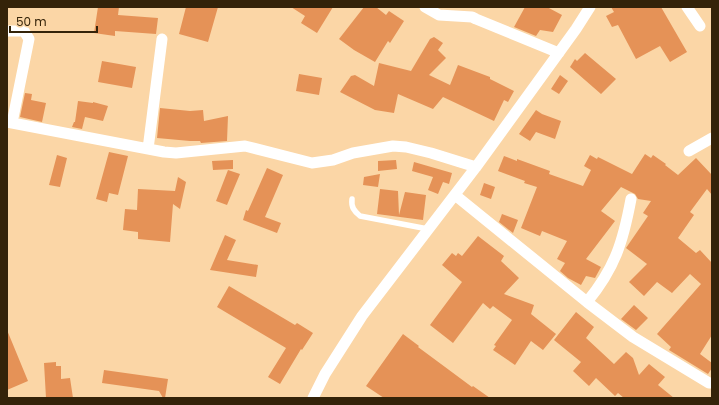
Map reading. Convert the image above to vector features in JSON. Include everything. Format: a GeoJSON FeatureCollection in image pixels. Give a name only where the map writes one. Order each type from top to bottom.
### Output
{"type":"FeatureCollection","features":[{"type":"Feature","properties":{"kind":"street"},"geometry":{"type":"LineString","coordinates":[[425,7],[439,16],[476,19],[558,53]]}},
{"type":"Feature","properties":{"kind":"street"},"geometry":{"type":"LineString","coordinates":[[313,398],[325,374],[362,316],[476,167],[590,7]]}},
{"type":"Feature","properties":{"kind":"street"},"geometry":{"type":"LineString","coordinates":[[687,7],[700,26]]}},
{"type":"Feature","properties":{"kind":"street"},"geometry":{"type":"LineString","coordinates":[[7,31],[24,31],[29,38],[9,123],[176,153],[245,146],[312,163],[333,160],[353,153],[400,146],[431,153],[476,167]]}},
{"type":"Feature","properties":{"kind":"street"},"geometry":{"type":"LineString","coordinates":[[148,149],[162,39]]}},
{"type":"Feature","properties":{"kind":"street"},"geometry":{"type":"LineString","coordinates":[[689,151],[712,138]]}},
{"type":"Feature","properties":{"kind":"street"},"geometry":{"type":"LineString","coordinates":[[455,195],[632,337],[709,383],[712,383]]}},
{"type":"Feature","properties":{"kind":"street"},"geometry":{"type":"LineString","coordinates":[[587,302],[600,287],[613,264],[626,225],[631,199]]}},
{"type":"Feature","properties":{"kind":"lane"},"geometry":{"type":"LineString","coordinates":[[352,199],[354,211],[360,216],[428,229]]}},
{"type":"Feature","properties":{"kind":"building"},"geometry":{"type":"Polygon","coordinates":[[[98,7],[119,7],[118,15],[158,18],[156,34],[115,31],[115,36],[94,33],[98,7]]]}},
{"type":"Feature","properties":{"kind":"building"},"geometry":{"type":"Polygon","coordinates":[[[186,7],[218,7],[208,42],[179,34],[186,7]]]}},
{"type":"Feature","properties":{"kind":"building"},"geometry":{"type":"Polygon","coordinates":[[[291,7],[333,7],[317,33],[301,23],[305,16],[291,7]]]}},
{"type":"Feature","properties":{"kind":"building"},"geometry":{"type":"Polygon","coordinates":[[[364,7],[376,7],[386,15],[389,11],[404,21],[390,43],[388,41],[375,62],[339,39],[364,7]]]}},
{"type":"Feature","properties":{"kind":"building"},"geometry":{"type":"Polygon","coordinates":[[[525,7],[547,7],[562,15],[553,32],[540,30],[536,36],[514,27],[525,7]]]}},
{"type":"Feature","properties":{"kind":"building"},"geometry":{"type":"Polygon","coordinates":[[[611,7],[661,7],[687,52],[670,62],[660,46],[636,59],[618,25],[612,27],[606,16],[614,12],[611,7]]]}},
{"type":"Feature","properties":{"kind":"building"},"geometry":{"type":"Polygon","coordinates":[[[434,37],[443,43],[438,50],[446,58],[429,75],[450,85],[458,65],[490,77],[490,79],[514,91],[508,102],[504,100],[494,121],[443,97],[433,109],[398,94],[394,113],[375,110],[340,92],[351,76],[355,75],[374,86],[379,63],[411,71],[430,39],[434,37]]]}},
{"type":"Feature","properties":{"kind":"building"},"geometry":{"type":"Polygon","coordinates":[[[585,53],[616,79],[601,94],[570,67],[575,59],[577,61],[585,53]]]}},
{"type":"Feature","properties":{"kind":"building"},"geometry":{"type":"Polygon","coordinates":[[[102,61],[136,67],[132,88],[98,82],[102,61]]]}},
{"type":"Feature","properties":{"kind":"building"},"geometry":{"type":"Polygon","coordinates":[[[299,74],[322,78],[319,95],[296,91],[299,74]]]}},
{"type":"Feature","properties":{"kind":"building"},"geometry":{"type":"Polygon","coordinates":[[[560,75],[568,81],[559,94],[551,89],[560,75]]]}},
{"type":"Feature","properties":{"kind":"building"},"geometry":{"type":"Polygon","coordinates":[[[25,93],[32,94],[31,100],[46,103],[42,122],[20,117],[25,93]]]}},
{"type":"Feature","properties":{"kind":"building"},"geometry":{"type":"Polygon","coordinates":[[[78,101],[93,102],[108,106],[103,121],[85,117],[82,129],[72,127],[75,122],[78,101]]]}},
{"type":"Feature","properties":{"kind":"building"},"geometry":{"type":"Polygon","coordinates":[[[160,108],[190,111],[203,110],[204,121],[228,116],[227,141],[201,143],[200,141],[157,138],[160,108]]]}},
{"type":"Feature","properties":{"kind":"building"},"geometry":{"type":"Polygon","coordinates":[[[536,110],[542,114],[561,121],[555,139],[536,132],[530,141],[519,134],[536,110]]]}},
{"type":"Feature","properties":{"kind":"building"},"geometry":{"type":"Polygon","coordinates":[[[109,152],[128,156],[118,195],[109,193],[107,202],[96,199],[109,152]]]}},
{"type":"Feature","properties":{"kind":"building"},"geometry":{"type":"Polygon","coordinates":[[[645,154],[651,158],[653,155],[678,175],[696,158],[712,175],[712,195],[707,189],[690,212],[694,215],[678,238],[696,253],[700,250],[712,263],[712,335],[700,354],[712,363],[712,368],[708,374],[669,350],[671,347],[657,334],[701,284],[690,274],[672,293],[657,282],[644,296],[629,282],[647,264],[626,248],[648,216],[643,213],[651,201],[638,199],[635,194],[621,187],[601,211],[615,221],[586,259],[601,267],[595,278],[586,276],[581,285],[568,278],[560,271],[565,263],[557,259],[567,241],[542,231],[540,236],[521,228],[537,187],[524,183],[525,181],[498,171],[504,156],[550,171],[549,174],[583,186],[591,170],[584,166],[590,155],[597,159],[598,157],[632,174],[645,154]]]}},
{"type":"Feature","properties":{"kind":"building"},"geometry":{"type":"Polygon","coordinates":[[[57,155],[67,158],[60,187],[49,185],[57,155]]]}},
{"type":"Feature","properties":{"kind":"building"},"geometry":{"type":"Polygon","coordinates":[[[233,160],[233,169],[213,170],[212,161],[233,160]]]}},
{"type":"Feature","properties":{"kind":"building"},"geometry":{"type":"Polygon","coordinates":[[[396,160],[397,169],[378,171],[378,161],[396,160]]]}},
{"type":"Feature","properties":{"kind":"building"},"geometry":{"type":"Polygon","coordinates":[[[414,162],[452,173],[449,184],[443,182],[438,194],[428,190],[433,177],[412,171],[414,162]]]}},
{"type":"Feature","properties":{"kind":"building"},"geometry":{"type":"Polygon","coordinates":[[[267,168],[283,175],[265,217],[281,223],[277,233],[243,220],[246,210],[248,211],[267,168]]]}},
{"type":"Feature","properties":{"kind":"building"},"geometry":{"type":"Polygon","coordinates":[[[228,170],[240,174],[227,205],[216,201],[228,170]]]}},
{"type":"Feature","properties":{"kind":"building"},"geometry":{"type":"Polygon","coordinates":[[[380,174],[378,187],[363,185],[364,177],[380,174]]]}},
{"type":"Feature","properties":{"kind":"building"},"geometry":{"type":"Polygon","coordinates":[[[178,177],[186,182],[180,209],[173,204],[170,242],[138,239],[138,232],[123,230],[125,209],[137,210],[138,189],[175,191],[178,177]]]}},
{"type":"Feature","properties":{"kind":"building"},"geometry":{"type":"Polygon","coordinates":[[[484,183],[495,187],[491,199],[480,195],[484,183]]]}},
{"type":"Feature","properties":{"kind":"building"},"geometry":{"type":"Polygon","coordinates":[[[380,189],[398,191],[399,215],[405,192],[426,195],[423,220],[377,214],[380,189]]]}},
{"type":"Feature","properties":{"kind":"building"},"geometry":{"type":"Polygon","coordinates":[[[502,214],[518,220],[513,233],[499,222],[502,214]]]}},
{"type":"Feature","properties":{"kind":"building"},"geometry":{"type":"Polygon","coordinates":[[[225,235],[236,240],[227,260],[258,265],[256,277],[210,270],[225,235]]]}},
{"type":"Feature","properties":{"kind":"building"},"geometry":{"type":"Polygon","coordinates":[[[478,236],[504,256],[501,261],[519,278],[504,294],[534,305],[531,314],[556,334],[543,350],[531,341],[515,365],[493,350],[496,346],[494,345],[512,320],[493,306],[490,309],[483,303],[453,343],[430,325],[462,282],[442,265],[452,253],[456,256],[458,253],[462,256],[478,236]]]}},
{"type":"Feature","properties":{"kind":"building"},"geometry":{"type":"Polygon","coordinates":[[[229,286],[295,325],[297,323],[313,333],[302,350],[301,349],[280,384],[268,377],[286,348],[217,307],[229,286]]]}},
{"type":"Feature","properties":{"kind":"building"},"geometry":{"type":"Polygon","coordinates":[[[634,305],[648,318],[636,330],[621,319],[634,305]]]}},
{"type":"Feature","properties":{"kind":"building"},"geometry":{"type":"Polygon","coordinates":[[[576,312],[594,327],[586,338],[614,364],[626,352],[633,358],[639,375],[649,364],[665,377],[658,385],[674,398],[624,398],[618,393],[615,396],[596,378],[589,386],[573,371],[581,362],[554,340],[576,312]]]}},
{"type":"Feature","properties":{"kind":"building"},"geometry":{"type":"Polygon","coordinates":[[[7,330],[28,381],[7,390],[7,330]]]}},
{"type":"Feature","properties":{"kind":"building"},"geometry":{"type":"Polygon","coordinates":[[[403,334],[472,387],[473,386],[490,398],[384,398],[366,386],[403,334]]]}},
{"type":"Feature","properties":{"kind":"building"},"geometry":{"type":"Polygon","coordinates":[[[56,362],[56,366],[61,366],[61,379],[70,378],[73,398],[46,398],[44,363],[56,362]]]}},
{"type":"Feature","properties":{"kind":"building"},"geometry":{"type":"Polygon","coordinates":[[[104,370],[168,379],[165,398],[163,398],[159,391],[102,383],[104,370]]]}}]}
